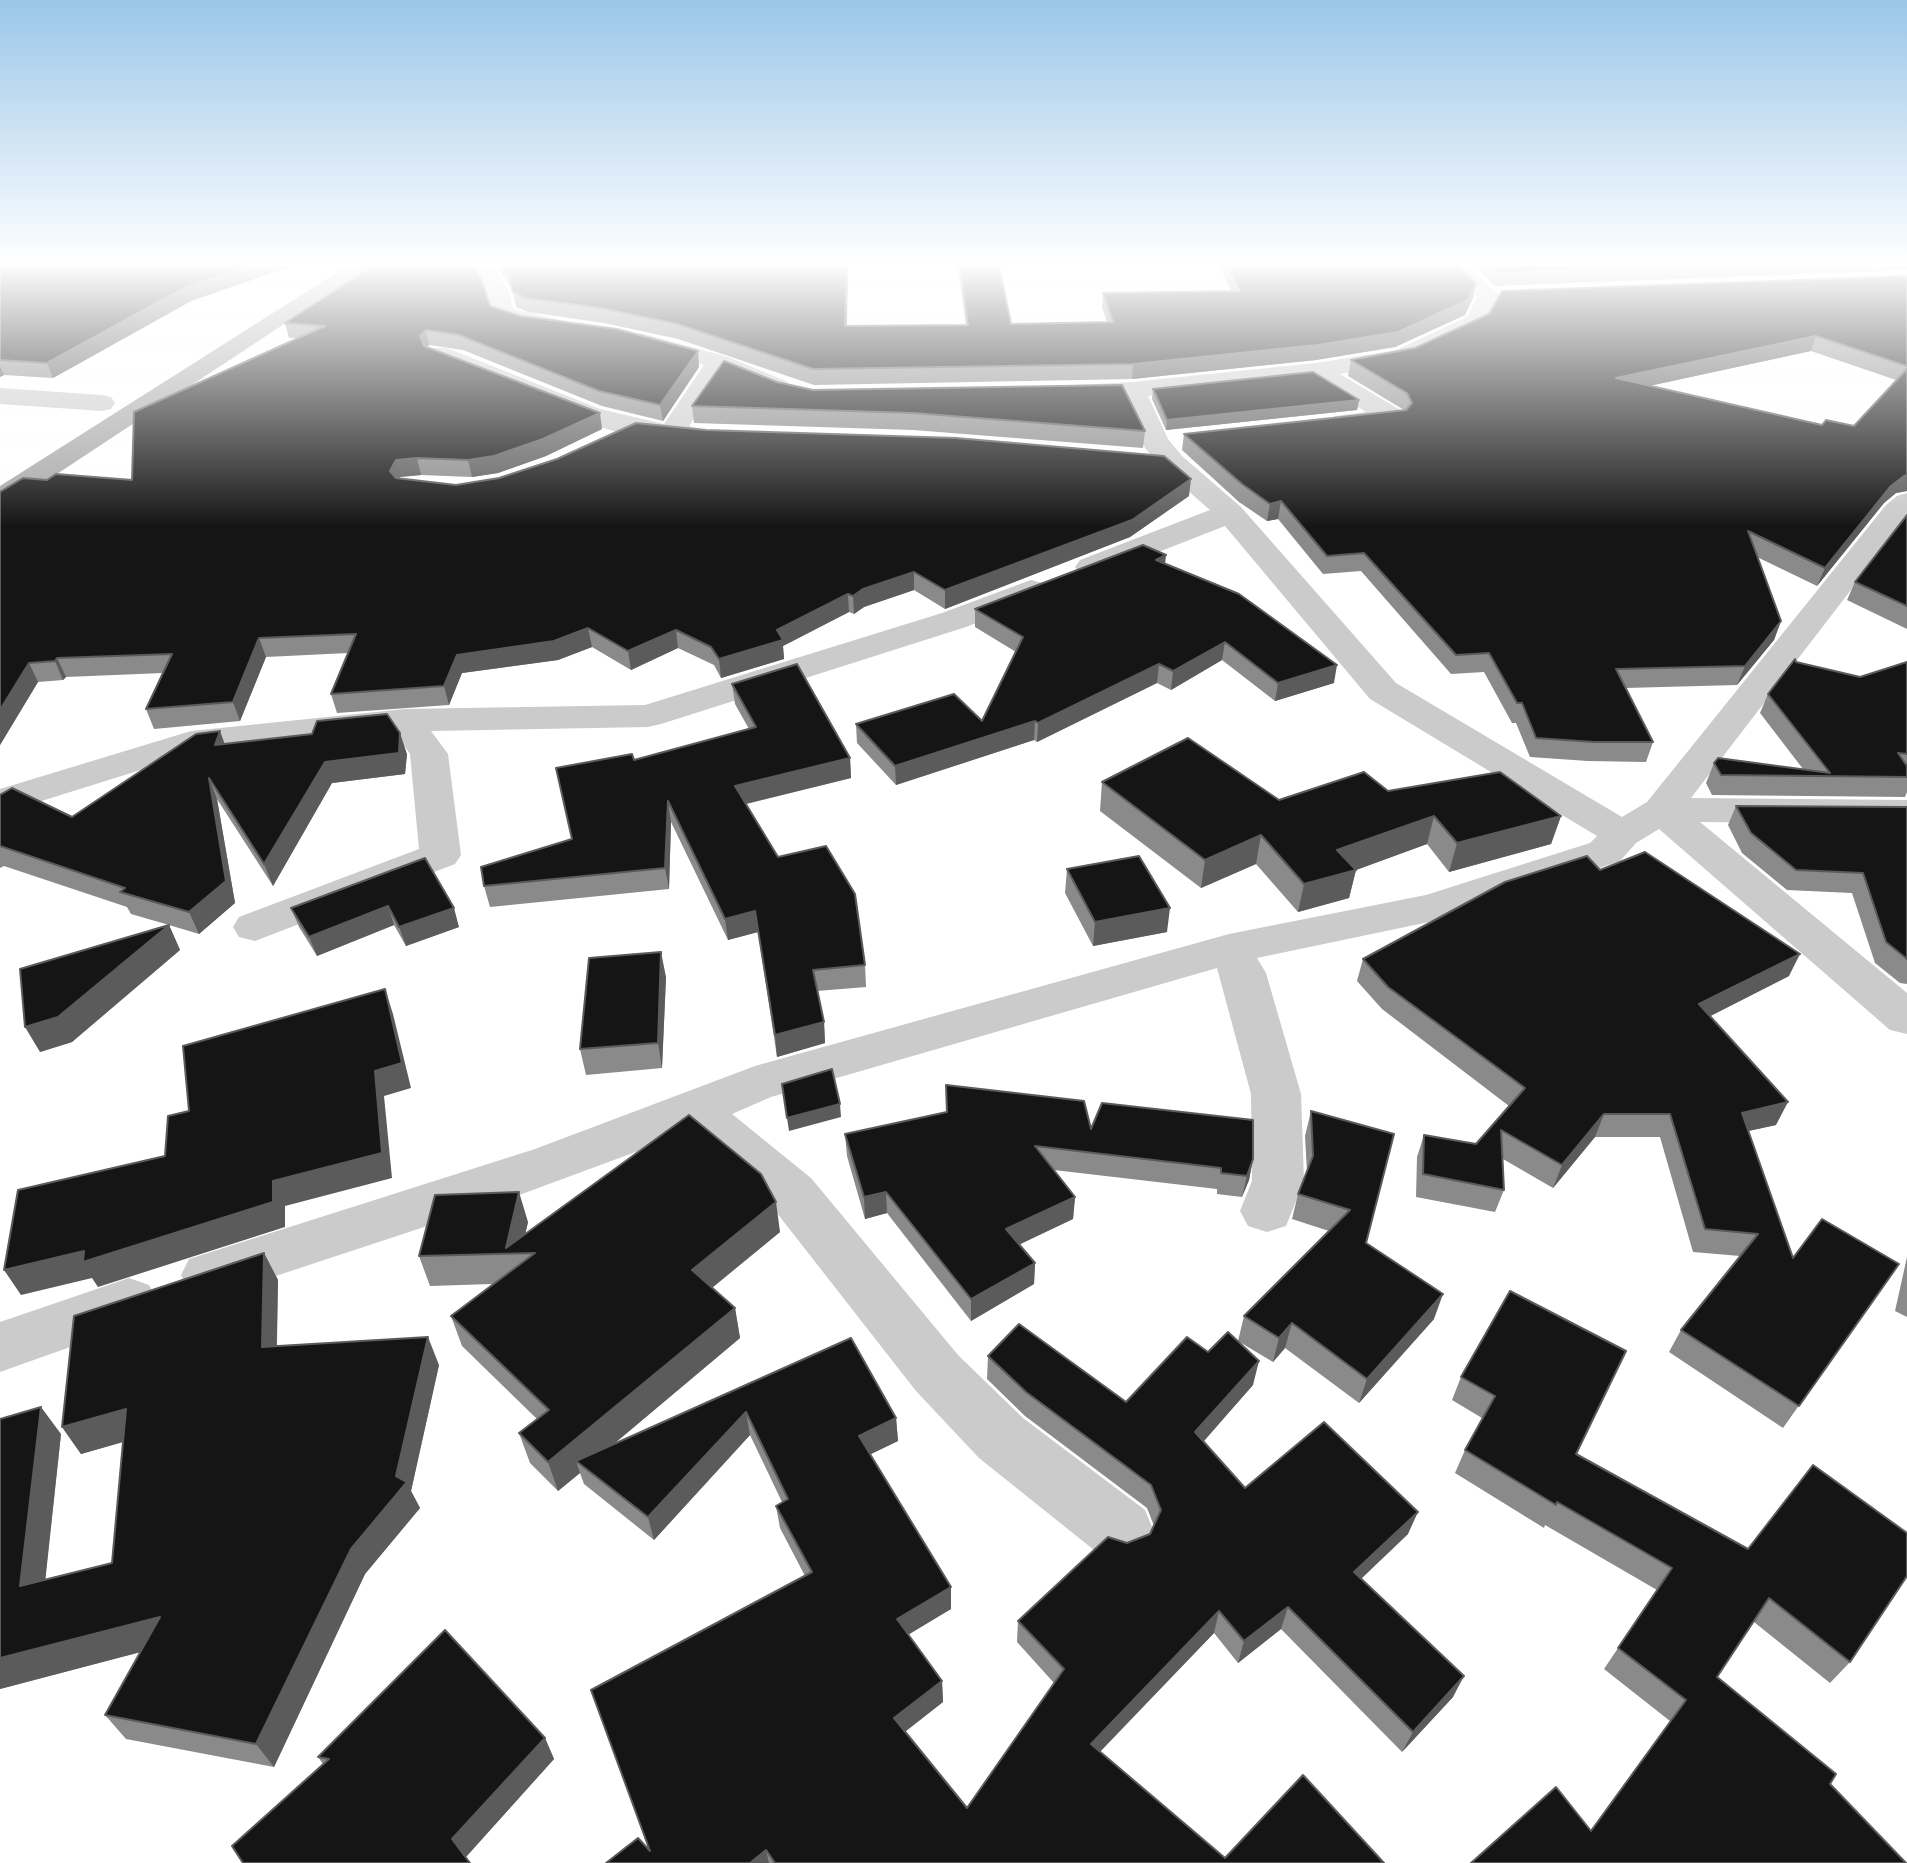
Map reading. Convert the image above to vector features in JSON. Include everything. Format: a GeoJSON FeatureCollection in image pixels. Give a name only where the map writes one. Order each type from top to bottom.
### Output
{"type":"FeatureCollection","features":[{"type":"Feature","properties":{"kind":"main road"},"geometry":{"type":"LineString","coordinates":[[167,363],[183,353]]}},
{"type":"Feature","properties":{"kind":"main road"},"geometry":{"type":"LineString","coordinates":[[0,499],[227,353]]}},
{"type":"Feature","properties":{"kind":"main road"},"geometry":{"type":"LineString","coordinates":[[64,427],[128,387]]}},
{"type":"Feature","properties":{"kind":"street"},"geometry":{"type":"LineString","coordinates":[[438,353],[494,372],[569,408],[636,427],[671,433],[716,435]]}},
{"type":"Feature","properties":{"kind":"street"},"geometry":{"type":"LineString","coordinates":[[684,353],[719,362],[801,393]]}},
{"type":"Feature","properties":{"kind":"street"},"geometry":{"type":"LineString","coordinates":[[1037,391],[1132,390],[1316,370],[1408,353]]}},
{"type":"Feature","properties":{"kind":"street"},"geometry":{"type":"LineString","coordinates":[[671,433],[719,362]]}},
{"type":"Feature","properties":{"kind":"street"},"geometry":{"type":"LineString","coordinates":[[1313,425],[1393,417],[1316,370]]}},
{"type":"Feature","properties":{"kind":"street"},"geometry":{"type":"LineString","coordinates":[[1132,390],[1164,450],[1230,513],[1383,691],[1642,822],[1907,1018]]}},
{"type":"Feature","properties":{"kind":"street"},"geometry":{"type":"LineString","coordinates":[[0,396],[102,403]]}},
{"type":"Feature","properties":{"kind":"street"},"geometry":{"type":"LineString","coordinates":[[598,444],[636,427]]}},
{"type":"Feature","properties":{"kind":"street"},"geometry":{"type":"LineString","coordinates":[[0,1347],[206,1276],[446,1199],[694,1111],[755,1084],[1229,949],[1433,908],[1605,852],[1642,822],[1896,511],[1907,502]]}},
{"type":"Feature","properties":{"kind":"street"},"geometry":{"type":"LineString","coordinates":[[0,802],[191,742],[405,720],[648,716],[954,620],[1230,513]]}},
{"type":"Feature","properties":{"kind":"street"},"geometry":{"type":"LineString","coordinates":[[255,927],[440,855],[429,754],[405,720]]}},
{"type":"Feature","properties":{"kind":"street"},"geometry":{"type":"LineString","coordinates":[[1642,822],[1907,812]]}},
{"type":"Feature","properties":{"kind":"street"},"geometry":{"type":"LineString","coordinates":[[1229,949],[1243,973],[1276,1094],[1278,1181],[1267,1211]]}},
{"type":"Feature","properties":{"kind":"street"},"geometry":{"type":"LineString","coordinates":[[694,1111],[792,1193],[937,1373],[1001,1438],[1122,1532]]}},
{"type":"Feature","properties":{"kind":"building"},"geometry":{"type":"Polygon","coordinates":[[[0,353],[65,353],[47,363],[0,360],[0,353]]]}},
{"type":"Feature","properties":{"kind":"building"},"geometry":{"type":"Polygon","coordinates":[[[265,353],[442,353],[600,413],[543,439],[494,456],[468,460],[396,460],[390,471],[396,478],[456,485],[499,478],[557,459],[636,423],[706,430],[956,438],[1164,456],[1191,479],[1132,520],[945,590],[914,572],[863,589],[853,596],[848,594],[777,630],[783,640],[719,659],[711,647],[676,630],[628,651],[588,628],[554,641],[457,655],[444,686],[331,694],[356,634],[259,638],[233,702],[146,709],[172,654],[57,658],[55,661],[29,663],[0,710],[0,492],[23,478],[47,480],[56,474],[132,480],[134,412],[265,353]]]}},
{"type":"Feature","properties":{"kind":"building"},"geometry":{"type":"Polygon","coordinates":[[[504,353],[697,353],[660,405],[599,391],[504,353]]]}},
{"type":"Feature","properties":{"kind":"building"},"geometry":{"type":"Polygon","coordinates":[[[764,353],[1241,353],[1133,364],[813,369],[764,353]]]}},
{"type":"Feature","properties":{"kind":"building"},"geometry":{"type":"Polygon","coordinates":[[[1389,353],[1735,353],[1616,378],[1822,425],[1826,420],[1854,426],[1907,369],[1907,475],[1891,486],[1825,568],[1748,531],[1781,621],[1745,666],[1616,669],[1653,742],[1536,738],[1522,703],[1517,703],[1489,653],[1456,655],[1364,553],[1327,556],[1281,501],[1270,504],[1184,434],[1406,410],[1412,403],[1407,393],[1351,360],[1389,353]]]}},
{"type":"Feature","properties":{"kind":"building"},"geometry":{"type":"Polygon","coordinates":[[[1867,353],[1907,353],[1907,366],[1867,353]]]}},
{"type":"Feature","properties":{"kind":"building"},"geometry":{"type":"Polygon","coordinates":[[[724,361],[777,382],[813,390],[1122,385],[1145,431],[913,413],[692,406],[724,361]]]}},
{"type":"Feature","properties":{"kind":"building"},"geometry":{"type":"Polygon","coordinates":[[[1313,372],[1359,400],[1167,420],[1153,389],[1313,372]]]}},
{"type":"Feature","properties":{"kind":"building"},"geometry":{"type":"Polygon","coordinates":[[[1907,515],[1907,606],[1855,582],[1907,515]]]}},
{"type":"Feature","properties":{"kind":"building"},"geometry":{"type":"Polygon","coordinates":[[[1143,545],[1166,555],[1156,560],[1239,594],[1337,665],[1278,683],[1225,642],[1173,671],[1159,664],[1038,723],[1035,721],[895,766],[856,724],[954,694],[982,721],[1023,637],[975,609],[1143,545]]]}},
{"type":"Feature","properties":{"kind":"building"},"geometry":{"type":"Polygon","coordinates":[[[1795,659],[1796,662],[1860,677],[1907,662],[1907,754],[1898,753],[1907,766],[1907,777],[1721,775],[1714,763],[1718,758],[1830,773],[1768,694],[1795,659]]]}},
{"type":"Feature","properties":{"kind":"building"},"geometry":{"type":"Polygon","coordinates":[[[797,664],[850,758],[735,786],[778,857],[826,846],[855,894],[865,965],[813,970],[824,1022],[775,1035],[755,911],[725,919],[668,801],[665,868],[484,886],[481,867],[572,839],[556,768],[632,754],[634,760],[756,727],[732,684],[797,664]]]}},
{"type":"Feature","properties":{"kind":"building"},"geometry":{"type":"Polygon","coordinates":[[[387,714],[400,733],[399,753],[325,762],[264,864],[209,778],[226,881],[189,912],[120,892],[125,888],[0,846],[0,795],[12,788],[72,817],[196,734],[220,731],[215,745],[312,734],[317,721],[387,714]]]}},
{"type":"Feature","properties":{"kind":"building"},"geometry":{"type":"Polygon","coordinates":[[[1188,738],[1279,800],[1364,772],[1388,791],[1500,772],[1561,816],[1457,843],[1434,816],[1337,850],[1356,870],[1304,884],[1261,835],[1205,860],[1102,782],[1188,738]]]}},
{"type":"Feature","properties":{"kind":"building"},"geometry":{"type":"Polygon","coordinates":[[[1736,806],[1907,807],[1907,959],[1886,942],[1863,873],[1796,870],[1751,833],[1736,806]]]}},
{"type":"Feature","properties":{"kind":"building"},"geometry":{"type":"Polygon","coordinates":[[[1645,852],[1800,954],[1699,1004],[1788,1102],[1742,1113],[1793,1258],[1822,1219],[1899,1264],[1799,1406],[1681,1330],[1758,1234],[1705,1229],[1670,1114],[1604,1114],[1562,1165],[1501,1130],[1504,1190],[1423,1174],[1424,1135],[1476,1144],[1525,1088],[1388,987],[1363,959],[1505,882],[1587,856],[1600,870],[1645,852]]]}},
{"type":"Feature","properties":{"kind":"building"},"geometry":{"type":"Polygon","coordinates":[[[1139,856],[1170,908],[1095,922],[1067,869],[1139,856]]]}},
{"type":"Feature","properties":{"kind":"building"},"geometry":{"type":"Polygon","coordinates":[[[425,858],[454,908],[399,927],[388,906],[309,937],[291,908],[425,858]]]}},
{"type":"Feature","properties":{"kind":"building"},"geometry":{"type":"Polygon","coordinates":[[[169,925],[58,1017],[25,1027],[20,969],[169,925]]]}},
{"type":"Feature","properties":{"kind":"building"},"geometry":{"type":"Polygon","coordinates":[[[661,952],[658,1043],[580,1049],[589,958],[661,952]]]}},
{"type":"Feature","properties":{"kind":"building"},"geometry":{"type":"Polygon","coordinates":[[[385,989],[402,1063],[375,1071],[382,1153],[273,1181],[273,1202],[83,1262],[84,1251],[4,1270],[18,1190],[165,1156],[168,1116],[189,1111],[183,1046],[385,989]]]}},
{"type":"Feature","properties":{"kind":"building"},"geometry":{"type":"Polygon","coordinates":[[[832,1069],[840,1104],[787,1118],[782,1084],[832,1069]]]}},
{"type":"Feature","properties":{"kind":"building"},"geometry":{"type":"Polygon","coordinates":[[[946,1085],[1084,1101],[1091,1129],[1102,1103],[1253,1120],[1253,1159],[1247,1176],[1221,1173],[1221,1168],[1035,1146],[1075,1197],[1006,1229],[1035,1263],[971,1299],[886,1192],[864,1197],[845,1134],[947,1112],[946,1085]]]}},
{"type":"Feature","properties":{"kind":"building"},"geometry":{"type":"Polygon","coordinates":[[[1311,1111],[1394,1134],[1366,1243],[1443,1294],[1367,1379],[1292,1323],[1279,1338],[1244,1316],[1350,1210],[1298,1194],[1313,1156],[1311,1111]]]}},
{"type":"Feature","properties":{"kind":"building"},"geometry":{"type":"Polygon","coordinates":[[[689,1115],[761,1174],[776,1202],[692,1270],[735,1308],[548,1462],[519,1433],[549,1410],[451,1316],[535,1253],[419,1256],[435,1195],[519,1192],[506,1248],[689,1115]]]}},
{"type":"Feature","properties":{"kind":"building"},"geometry":{"type":"Polygon","coordinates":[[[264,1253],[262,1347],[428,1337],[396,1476],[407,1482],[351,1549],[256,1744],[105,1715],[160,1617],[0,1658],[0,1419],[41,1407],[20,1586],[112,1563],[126,1409],[62,1427],[74,1316],[264,1253]]]}},
{"type":"Feature","properties":{"kind":"building"},"geometry":{"type":"Polygon","coordinates":[[[1510,1291],[1626,1351],[1576,1454],[1748,1549],[1813,1465],[1907,1533],[1907,1576],[1850,1662],[1769,1598],[1717,1677],[1836,1774],[1830,1784],[1906,1863],[1471,1863],[1556,1787],[1591,1831],[1686,1700],[1618,1648],[1672,1568],[1557,1502],[1556,1505],[1465,1450],[1495,1396],[1461,1377],[1510,1291]]]}},
{"type":"Feature","properties":{"kind":"building"},"geometry":{"type":"Polygon","coordinates":[[[1019,1324],[1126,1402],[1187,1337],[1208,1352],[1228,1332],[1259,1361],[1195,1432],[1245,1488],[1324,1422],[1418,1512],[1354,1572],[1464,1676],[1413,1732],[1288,1607],[1244,1641],[1219,1611],[1091,1744],[1225,1858],[1303,1775],[1384,1863],[775,1863],[766,1850],[750,1863],[606,1863],[638,1838],[650,1851],[591,1690],[812,1572],[776,1506],[788,1499],[746,1412],[648,1517],[576,1461],[851,1338],[896,1418],[859,1436],[951,1587],[897,1619],[942,1681],[894,1718],[967,1808],[1064,1669],[1018,1621],[1108,1537],[1127,1543],[1150,1534],[1161,1510],[1151,1485],[1026,1392],[988,1356],[1019,1324]]]}},
{"type":"Feature","properties":{"kind":"building"},"geometry":{"type":"Polygon","coordinates":[[[445,1630],[545,1738],[452,1839],[470,1863],[243,1863],[232,1846],[329,1759],[318,1757],[445,1630]]]}}]}
